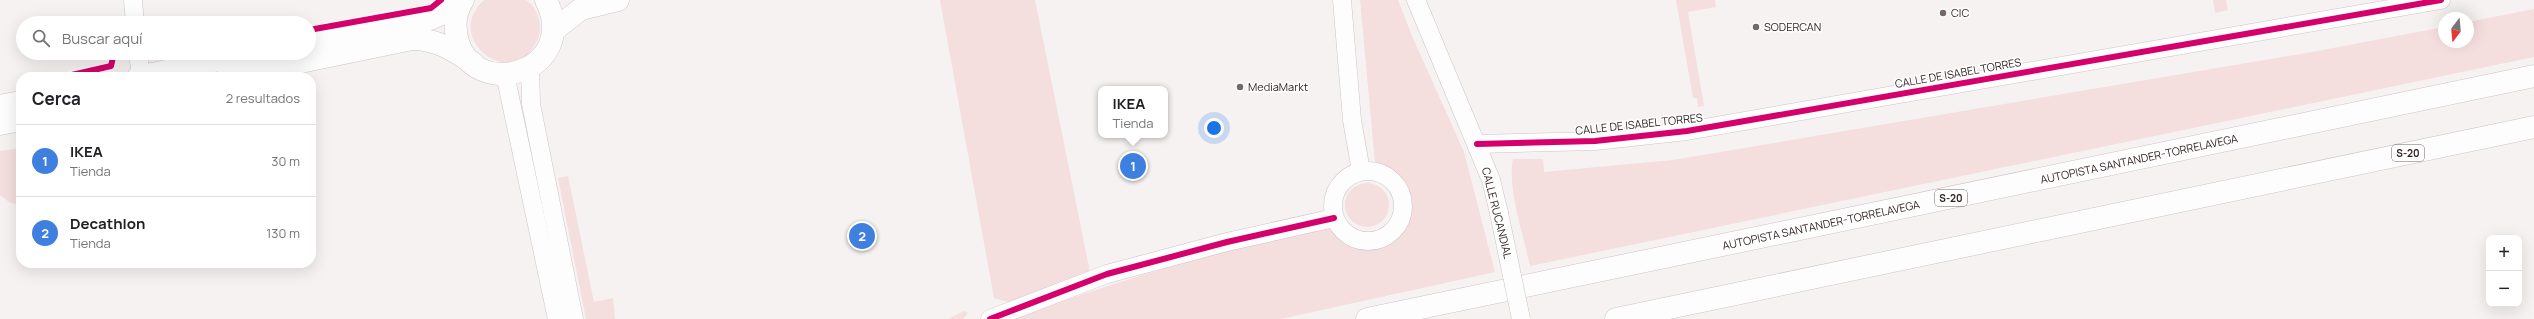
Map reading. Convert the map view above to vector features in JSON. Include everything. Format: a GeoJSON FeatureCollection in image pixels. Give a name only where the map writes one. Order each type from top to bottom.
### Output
{"type":"FeatureCollection","features":[{"type":"Feature","properties":{"kind":"main road"},"geometry":{"type":"LineString","coordinates":[[316,59],[412,39],[425,39],[445,45],[488,71],[505,74],[530,69],[543,57],[549,48],[554,30],[554,20],[546,0]]}},
{"type":"Feature","properties":{"kind":"main road"},"geometry":{"type":"LineString","coordinates":[[554,30],[581,9],[618,0]]}},
{"type":"Feature","properties":{"kind":"main road"},"geometry":{"type":"LineString","coordinates":[[316,41],[430,19],[461,3]]}},
{"type":"Feature","properties":{"kind":"main road"},"geometry":{"type":"LineString","coordinates":[[461,3],[455,28],[458,42],[473,63]]}},
{"type":"Feature","properties":{"kind":"main road"},"geometry":{"type":"LineString","coordinates":[[163,72],[219,60]]}},
{"type":"Feature","properties":{"kind":"main road"},"geometry":{"type":"LineString","coordinates":[[250,72],[309,60]]}},
{"type":"Feature","properties":{"kind":"main road","name":"AUTOPISTA SANTANDER-TORRELAVEGA"},"geometry":{"type":"LineString","coordinates":[[1367,319],[2534,76]]}},
{"type":"Feature","properties":{"kind":"main road"},"geometry":{"type":"LineString","coordinates":[[0,106],[16,103]]}},
{"type":"Feature","properties":{"kind":"main road"},"geometry":{"type":"LineString","coordinates":[[0,124],[16,121]]}},
{"type":"Feature","properties":{"kind":"main road","name":"S-20"},"geometry":{"type":"LineString","coordinates":[[1616,319],[2534,127]]}},
{"type":"Feature","properties":{"kind":"street"},"geometry":{"type":"LineString","coordinates":[[133,0],[134,16]]}},
{"type":"Feature","properties":{"kind":"street"},"geometry":{"type":"LineString","coordinates":[[1342,0],[1352,120],[1361,172]]}},
{"type":"Feature","properties":{"kind":"street","name":"CALLE RUCANDIAL"},"geometry":{"type":"LineString","coordinates":[[1416,0],[1491,180],[1521,319]]}},
{"type":"Feature","properties":{"kind":"street","name":"CALLE DE ISABEL TORRES"},"geometry":{"type":"LineString","coordinates":[[1477,144],[1595,141],[1687,130],[2441,0]]}},
{"type":"Feature","properties":{"kind":"street"},"geometry":{"type":"LineString","coordinates":[[139,60],[140,72]]}},
{"type":"Feature","properties":{"kind":"street"},"geometry":{"type":"LineString","coordinates":[[530,69],[530,104],[574,319]]}},
{"type":"Feature","properties":{"kind":"street"},"geometry":{"type":"LineString","coordinates":[[505,74],[556,319]]}},
{"type":"Feature","properties":{"kind":"street"},"geometry":{"type":"LineString","coordinates":[[1361,172],[1380,173],[1395,184],[1403,201],[1403,210],[1396,228],[1381,239],[1362,241],[1345,233],[1334,218],[1332,206],[1338,189],[1350,176],[1361,172]]}},
{"type":"Feature","properties":{"kind":"street"},"geometry":{"type":"LineString","coordinates":[[990,319],[1107,274],[1227,242],[1334,218]]}},
{"type":"Feature","properties":{"kind":"shaded area"},"geometry":{"type":"Polygon","coordinates":[[[484,0],[526,0],[535,9],[539,21],[539,35],[532,49],[520,59],[507,62],[494,60],[482,52],[474,41],[471,28],[473,14],[484,0]]]}},
{"type":"Feature","properties":{"kind":"shaded area"},"geometry":{"type":"Polygon","coordinates":[[[940,0],[1035,0],[1090,272],[1008,302],[994,298],[940,0]]]}},
{"type":"Feature","properties":{"kind":"shaded area"},"geometry":{"type":"Polygon","coordinates":[[[1360,0],[1398,0],[1412,36],[1464,152],[1495,272],[1281,319],[1013,319],[1170,267],[1329,225],[1350,242],[1359,245],[1372,246],[1384,243],[1395,237],[1403,228],[1408,218],[1410,206],[1409,194],[1400,178],[1381,168],[1375,163],[1360,0]]]}},
{"type":"Feature","properties":{"kind":"shaded area"},"geometry":{"type":"Polygon","coordinates":[[[1676,0],[1715,0],[1716,7],[1688,12],[1704,106],[1698,107],[1697,98],[1693,98],[1676,0]]]}},
{"type":"Feature","properties":{"kind":"shaded area"},"geometry":{"type":"Polygon","coordinates":[[[2213,0],[2226,0],[2228,10],[2215,13],[2213,0]]]}},
{"type":"Feature","properties":{"kind":"shaded area"},"geometry":{"type":"Polygon","coordinates":[[[2534,9],[2534,57],[1530,266],[1514,198],[1512,184],[1513,159],[1543,159],[1544,172],[1673,160],[2312,52],[2438,28],[2438,48],[2474,48],[2474,21],[2534,9]]]}},
{"type":"Feature","properties":{"kind":"shaded area"},"geometry":{"type":"Polygon","coordinates":[[[16,149],[16,204],[9,202],[0,195],[0,151],[16,149]]]}},
{"type":"Feature","properties":{"kind":"shaded area"},"geometry":{"type":"Polygon","coordinates":[[[568,176],[594,302],[613,298],[615,319],[586,319],[558,178],[568,176]]]}},
{"type":"Feature","properties":{"kind":"shaded area"},"geometry":{"type":"Polygon","coordinates":[[[1363,183],[1371,183],[1376,184],[1383,189],[1388,196],[1388,214],[1383,221],[1376,226],[1363,227],[1355,224],[1348,217],[1345,209],[1345,201],[1348,193],[1355,186],[1363,183]]]}},
{"type":"Feature","properties":{"kind":"shaded area"},"geometry":{"type":"Polygon","coordinates":[[[964,311],[968,313],[963,319],[948,319],[964,311]]]}},
{"type":"Feature","properties":{"kind":"cycle path"},"geometry":{"type":"LineString","coordinates":[[316,29],[431,8],[441,0]]}},
{"type":"Feature","properties":{"kind":"cycle path"},"geometry":{"type":"LineString","coordinates":[[1477,144],[1595,141],[1687,131],[2441,0]]}},
{"type":"Feature","properties":{"kind":"cycle path"},"geometry":{"type":"LineString","coordinates":[[85,72],[111,66],[112,60]]}},
{"type":"Feature","properties":{"kind":"cycle path"},"geometry":{"type":"LineString","coordinates":[[990,319],[1107,274],[1227,242],[1334,218]]}},
{"type":"Feature","properties":{"kind":"place","name":"CIC"},"geometry":{"type":"Point","coordinates":[1943,13]}},
{"type":"Feature","properties":{"kind":"place","name":"SODERCAN"},"geometry":{"type":"Point","coordinates":[1756,27]}},
{"type":"Feature","properties":{"kind":"place","name":"MediaMarkt"},"geometry":{"type":"Point","coordinates":[1240,87]}},
{"type":"Feature","properties":{"kind":"place","name":"IKEA"},"geometry":{"type":"Point","coordinates":[1133,166]}},
{"type":"Feature","properties":{"kind":"place","name":"Decathlon"},"geometry":{"type":"Point","coordinates":[862,236]}}]}
